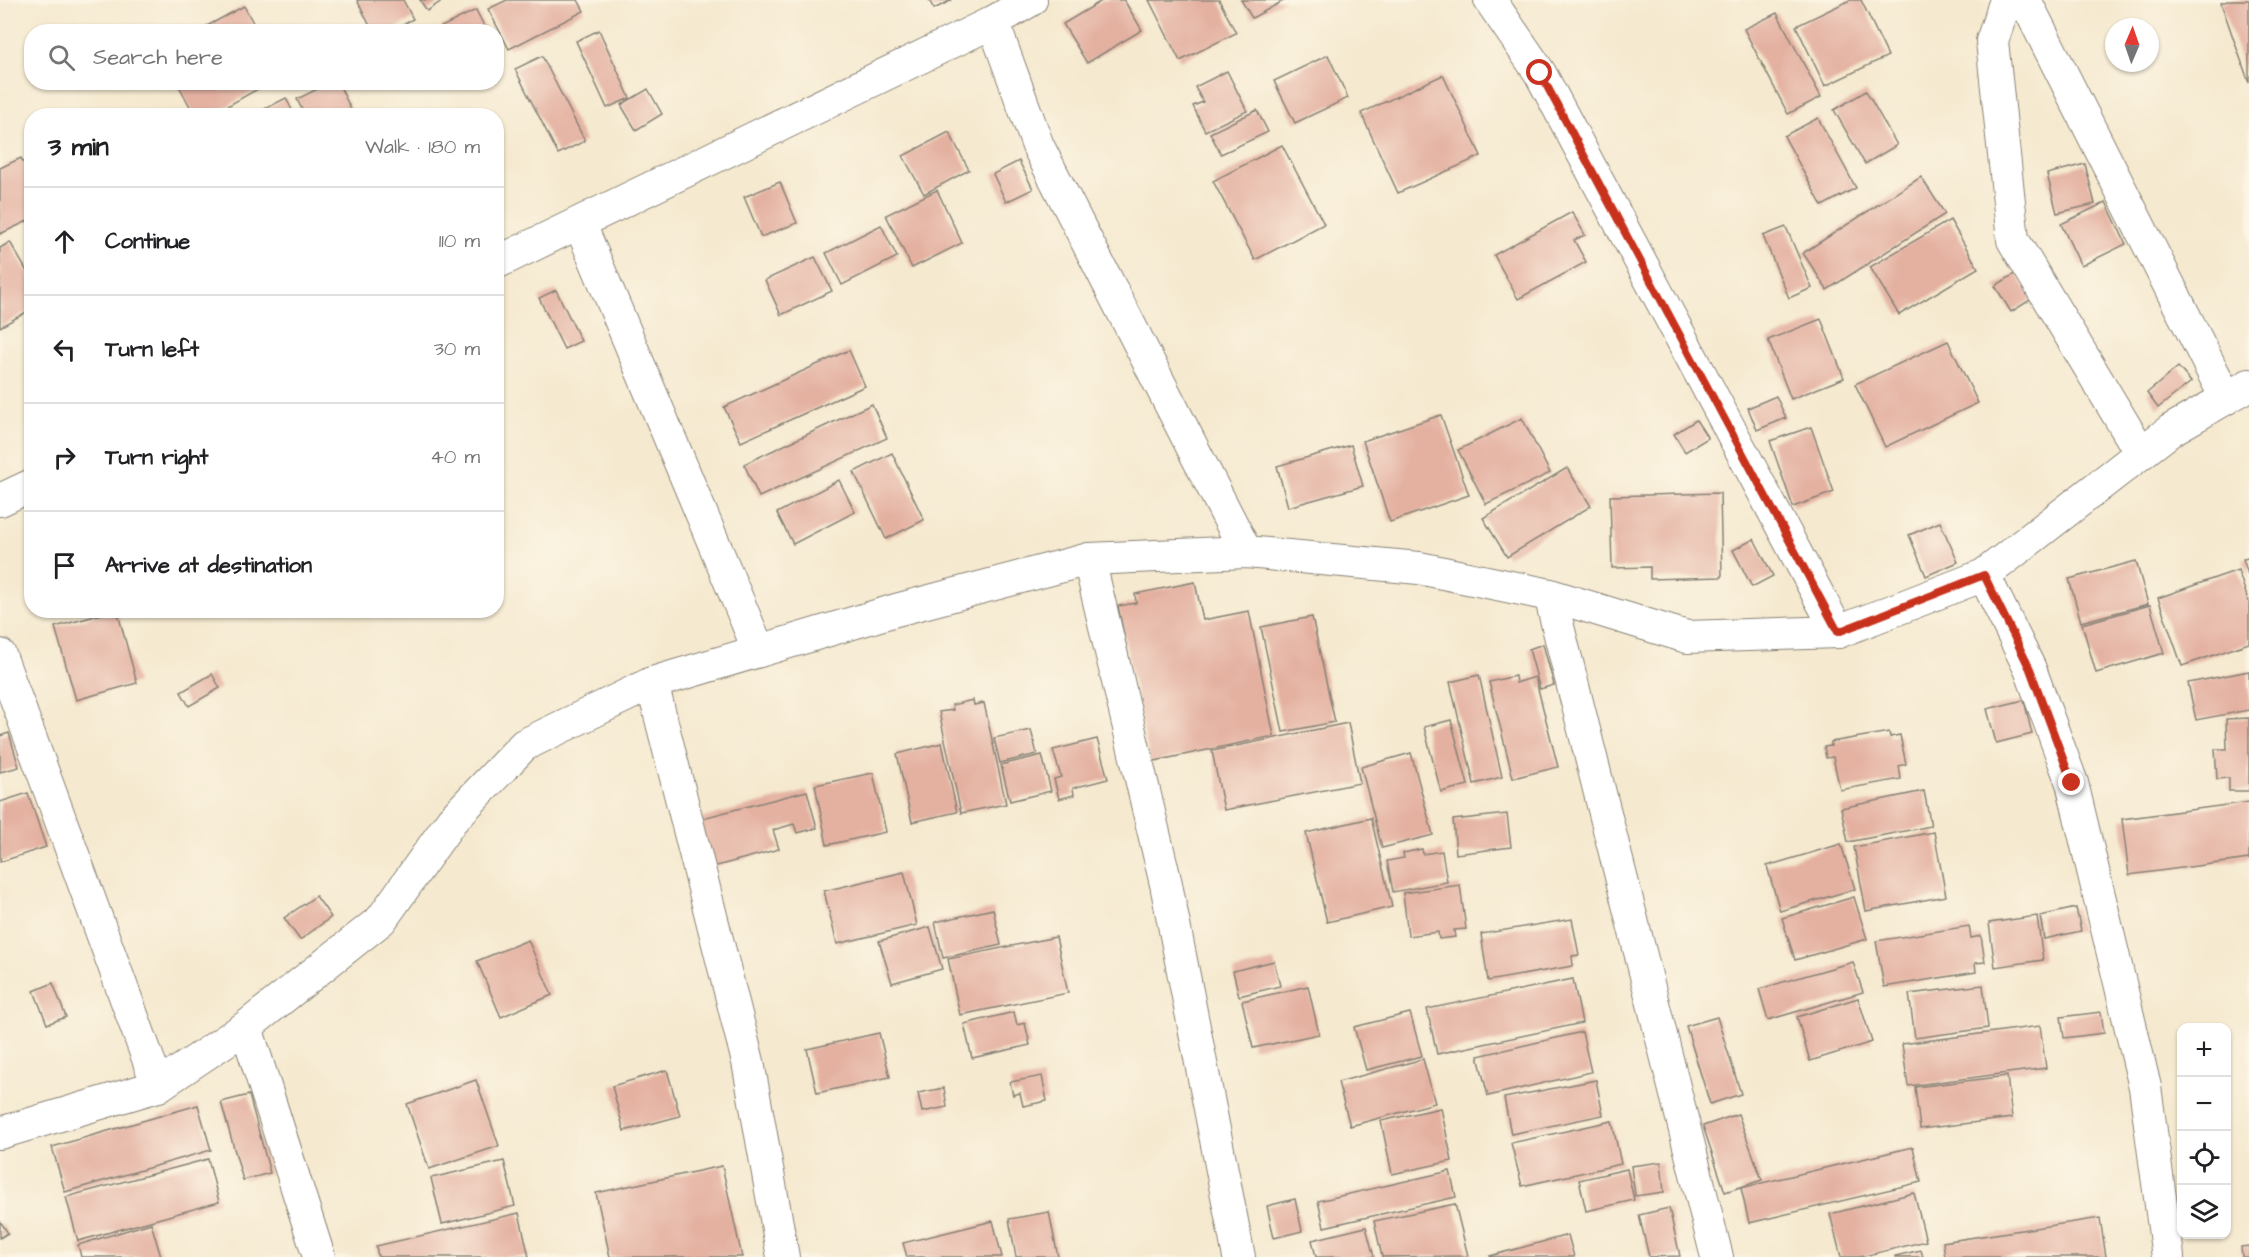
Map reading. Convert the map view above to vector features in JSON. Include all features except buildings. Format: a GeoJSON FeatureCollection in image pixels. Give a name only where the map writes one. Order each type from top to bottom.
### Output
{"type":"FeatureCollection","features":[{"type":"Feature","properties":{"kind":"street"},"geometry":{"type":"LineString","coordinates":[[504,259],[993,22],[1031,0]]}},
{"type":"Feature","properties":{"kind":"street"},"geometry":{"type":"LineString","coordinates":[[1490,0],[1540,73],[1838,632]]}},
{"type":"Feature","properties":{"kind":"street"},"geometry":{"type":"LineString","coordinates":[[2006,0],[1992,41],[2013,240],[2141,453]]}},
{"type":"Feature","properties":{"kind":"street"},"geometry":{"type":"LineString","coordinates":[[0,1133],[158,1086],[246,1027],[381,920],[452,820],[524,745],[652,683],[896,610],[1089,559],[1246,552],[1419,568],[1550,595],[1687,637],[1838,632],[1984,575],[2171,430],[2238,391],[2025,0]]}},
{"type":"Feature","properties":{"kind":"street"},"geometry":{"type":"LineString","coordinates":[[993,22],[1038,146],[1246,552]]}},
{"type":"Feature","properties":{"kind":"street"},"geometry":{"type":"LineString","coordinates":[[580,224],[759,651]]}},
{"type":"Feature","properties":{"kind":"street"},"geometry":{"type":"LineString","coordinates":[[0,500],[24,489]]}},
{"type":"Feature","properties":{"kind":"street"},"geometry":{"type":"LineString","coordinates":[[1089,559],[1167,884],[1239,1257]]}},
{"type":"Feature","properties":{"kind":"street"},"geometry":{"type":"LineString","coordinates":[[1984,575],[2030,669],[2072,783],[2145,1087],[2168,1257]]}},
{"type":"Feature","properties":{"kind":"street"},"geometry":{"type":"LineString","coordinates":[[1550,595],[1717,1257]]}},
{"type":"Feature","properties":{"kind":"street"},"geometry":{"type":"LineString","coordinates":[[0,655],[158,1086]]}},
{"type":"Feature","properties":{"kind":"street"},"geometry":{"type":"LineString","coordinates":[[652,683],[748,1062],[783,1257]]}},
{"type":"Feature","properties":{"kind":"street"},"geometry":{"type":"LineString","coordinates":[[246,1027],[319,1257]]}},
{"type":"Feature","properties":{"kind":"route"},"geometry":{"type":"LineString","coordinates":[[1540,73],[1838,632],[1984,575],[2030,669],[2072,783]]}}]}
